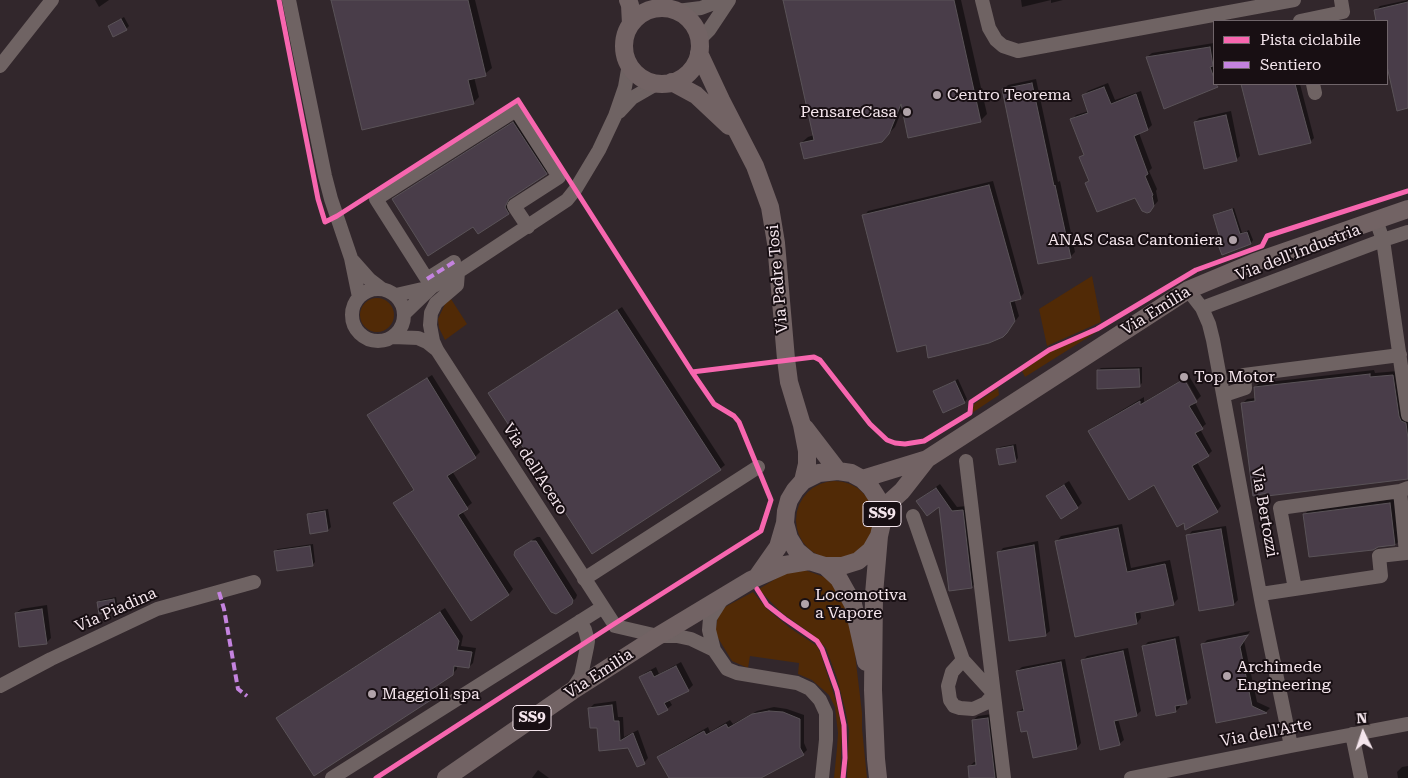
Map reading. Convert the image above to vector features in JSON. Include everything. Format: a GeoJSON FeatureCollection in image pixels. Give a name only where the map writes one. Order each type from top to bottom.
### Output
{"type":"FeatureCollection","features":[{"type":"Feature","properties":{"kind":"main road"},"geometry":{"type":"LineString","coordinates":[[628,0],[631,24]]}},
{"type":"Feature","properties":{"kind":"main road"},"geometry":{"type":"LineString","coordinates":[[629,64],[624,44],[626,33],[631,24],[640,15],[652,9],[665,6]]}},
{"type":"Feature","properties":{"kind":"main road","name":"Via Padre Tosi"},"geometry":{"type":"LineString","coordinates":[[665,6],[688,18],[695,28],[699,46],[739,137],[755,166],[770,207],[776,243],[786,360],[795,404],[802,425],[807,457],[803,481]]}},
{"type":"Feature","properties":{"kind":"main road"},"geometry":{"type":"LineString","coordinates":[[665,83],[681,78],[690,72],[696,63],[699,46]]}},
{"type":"Feature","properties":{"kind":"main road","name":"Via Padre Tosi"},"geometry":{"type":"LineString","coordinates":[[629,64],[636,74],[646,80],[665,83],[696,95],[739,137]]}},
{"type":"Feature","properties":{"kind":"main road","name":"Via Emilia"},"geometry":{"type":"LineString","coordinates":[[862,480],[927,459],[1188,290],[1255,262],[1408,209]]}},
{"type":"Feature","properties":{"kind":"main road","name":"Via Padre Tosi"},"geometry":{"type":"LineString","coordinates":[[802,425],[838,471]]}},
{"type":"Feature","properties":{"kind":"main road","name":"Via Emilia"},"geometry":{"type":"LineString","coordinates":[[881,510],[902,491],[927,459]]}},
{"type":"Feature","properties":{"kind":"main road","name":"SS9"},"geometry":{"type":"LineString","coordinates":[[803,481],[819,472],[838,471],[851,473],[862,480],[878,498],[882,523],[879,536]]}},
{"type":"Feature","properties":{"kind":"main road","name":"Via Emilia"},"geometry":{"type":"LineString","coordinates":[[757,577],[778,547],[789,500],[803,481]]}},
{"type":"Feature","properties":{"kind":"main road"},"geometry":{"type":"LineString","coordinates":[[785,523],[789,538],[798,551],[839,579],[853,604],[872,690]]}},
{"type":"Feature","properties":{"kind":"main road"},"geometry":{"type":"LineString","coordinates":[[878,778],[872,690],[874,594],[879,536]]}},
{"type":"Feature","properties":{"kind":"main road","name":"Via Emilia"},"geometry":{"type":"LineString","coordinates":[[446,778],[572,691],[658,636],[757,577],[786,565],[817,563],[842,566],[858,561],[870,550],[879,536]]}},
{"type":"Feature","properties":{"kind":"street"},"geometry":{"type":"LineString","coordinates":[[0,66],[52,0]]}},
{"type":"Feature","properties":{"kind":"street"},"geometry":{"type":"LineString","coordinates":[[289,0],[325,176],[351,258],[359,297]]}},
{"type":"Feature","properties":{"kind":"street"},"geometry":{"type":"LineString","coordinates":[[665,6],[701,8],[722,0]]}},
{"type":"Feature","properties":{"kind":"street"},"geometry":{"type":"LineString","coordinates":[[699,46],[729,0]]}},
{"type":"Feature","properties":{"kind":"street"},"geometry":{"type":"LineString","coordinates":[[982,0],[989,28],[996,40],[1003,46],[1018,51],[1294,0]]}},
{"type":"Feature","properties":{"kind":"street"},"geometry":{"type":"LineString","coordinates":[[1304,20],[1343,10]]}},
{"type":"Feature","properties":{"kind":"street"},"geometry":{"type":"LineString","coordinates":[[396,295],[429,283],[528,227],[567,200],[575,190],[598,150],[615,116],[625,87],[629,64]]}},
{"type":"Feature","properties":{"kind":"street"},"geometry":{"type":"LineString","coordinates":[[615,116],[632,98],[665,83]]}},
{"type":"Feature","properties":{"kind":"street"},"geometry":{"type":"LineString","coordinates":[[429,283],[376,199],[516,110],[559,177],[514,206],[528,227]]}},
{"type":"Feature","properties":{"kind":"street"},"geometry":{"type":"LineString","coordinates":[[1376,220],[1383,240],[1408,415]]}},
{"type":"Feature","properties":{"kind":"street","name":"Via dell'Industria"},"geometry":{"type":"LineString","coordinates":[[1202,308],[1408,232]]}},
{"type":"Feature","properties":{"kind":"street"},"geometry":{"type":"LineString","coordinates":[[351,258],[369,279],[382,289]]}},
{"type":"Feature","properties":{"kind":"street","name":"Via dell'Acero"},"geometry":{"type":"LineString","coordinates":[[435,345],[430,325],[431,313],[436,302],[457,285],[456,267]]}},
{"type":"Feature","properties":{"kind":"street"},"geometry":{"type":"LineString","coordinates":[[405,316],[400,300],[396,295],[382,289],[369,290],[359,297],[355,303],[352,316],[353,323],[360,334],[373,341],[386,340],[393,337],[403,326],[405,316],[429,283]]}},
{"type":"Feature","properties":{"kind":"street","name":"Via Bertozzi"},"geometry":{"type":"LineString","coordinates":[[1188,290],[1202,308],[1213,340],[1290,746]]}},
{"type":"Feature","properties":{"kind":"street","name":"Via dell'Acero"},"geometry":{"type":"LineString","coordinates":[[405,316],[435,345],[615,626],[658,636],[677,636],[691,639],[714,650]]}},
{"type":"Feature","properties":{"kind":"street","name":"Via dell'Acero"},"geometry":{"type":"LineString","coordinates":[[393,337],[418,338],[435,345]]}},
{"type":"Feature","properties":{"kind":"street"},"geometry":{"type":"LineString","coordinates":[[1224,395],[1245,388],[1244,375],[1400,355]]}},
{"type":"Feature","properties":{"kind":"street"},"geometry":{"type":"LineString","coordinates":[[966,461],[1004,778]]}},
{"type":"Feature","properties":{"kind":"street"},"geometry":{"type":"LineString","coordinates":[[584,579],[758,467]]}},
{"type":"Feature","properties":{"kind":"street"},"geometry":{"type":"LineString","coordinates":[[1261,594],[1295,589],[1380,576],[1378,556],[1406,553],[1404,490],[1280,508],[1295,589]]}},
{"type":"Feature","properties":{"kind":"street"},"geometry":{"type":"LineString","coordinates":[[913,516],[963,660],[994,694]]}},
{"type":"Feature","properties":{"kind":"street","name":"Via Piadina"},"geometry":{"type":"LineString","coordinates":[[0,686],[157,609],[254,582]]}},
{"type":"Feature","properties":{"kind":"street"},"geometry":{"type":"LineString","coordinates":[[724,597],[710,618],[709,630],[714,650],[727,669],[737,673],[797,683],[810,689],[820,700],[826,713],[826,740],[822,778]]}},
{"type":"Feature","properties":{"kind":"street"},"geometry":{"type":"LineString","coordinates":[[332,778],[602,607]]}},
{"type":"Feature","properties":{"kind":"street"},"geometry":{"type":"LineString","coordinates":[[572,691],[581,676],[588,641],[580,621]]}},
{"type":"Feature","properties":{"kind":"street"},"geometry":{"type":"LineString","coordinates":[[963,660],[952,672],[948,686],[950,700],[954,706],[973,709],[986,703],[994,694]]}},
{"type":"Feature","properties":{"kind":"street","name":"Via dell'Arte"},"geometry":{"type":"LineString","coordinates":[[1131,778],[1408,724]]}},
{"type":"Feature","properties":{"kind":"street"},"geometry":{"type":"LineString","coordinates":[[1352,734],[1361,778]]}},
{"type":"Feature","properties":{"kind":"street"},"geometry":{"type":"LineString","coordinates":[[870,778],[876,759]]}},
{"type":"Feature","properties":{"kind":"shaded area"},"geometry":{"type":"Polygon","coordinates":[[[1092,276],[1101,322],[1047,346],[1039,309],[1092,276]]]}},
{"type":"Feature","properties":{"kind":"shaded area"},"geometry":{"type":"Polygon","coordinates":[[[377,298],[384,299],[389,303],[393,308],[393,322],[389,327],[384,331],[377,332],[370,331],[365,327],[361,322],[360,315],[361,308],[365,303],[370,299],[377,298]]]}},
{"type":"Feature","properties":{"kind":"shaded area"},"geometry":{"type":"Polygon","coordinates":[[[451,299],[467,324],[445,340],[439,328],[438,319],[445,304],[451,299]]]}},
{"type":"Feature","properties":{"kind":"shaded area"},"geometry":{"type":"Polygon","coordinates":[[[1098,331],[1025,377],[1022,371],[1051,351],[1098,331]]]}},
{"type":"Feature","properties":{"kind":"shaded area"},"geometry":{"type":"Polygon","coordinates":[[[998,388],[999,395],[972,413],[974,404],[998,388]]]}},
{"type":"Feature","properties":{"kind":"shaded area"},"geometry":{"type":"Polygon","coordinates":[[[835,481],[850,484],[863,492],[871,505],[874,520],[871,535],[863,548],[850,556],[835,559],[820,556],[807,548],[799,535],[796,520],[799,505],[807,492],[820,484],[835,481]]]}},
{"type":"Feature","properties":{"kind":"shaded area"},"geometry":{"type":"Polygon","coordinates":[[[802,569],[827,578],[837,587],[850,612],[862,713],[867,778],[847,778],[849,729],[837,678],[826,648],[813,635],[782,613],[759,589],[790,570],[802,569]]]}},
{"type":"Feature","properties":{"kind":"shaded area"},"geometry":{"type":"Polygon","coordinates":[[[753,592],[767,609],[790,628],[817,646],[820,652],[837,704],[842,730],[840,778],[834,778],[838,733],[835,707],[829,695],[812,680],[798,674],[799,663],[750,656],[748,668],[732,661],[715,633],[718,616],[725,607],[753,592]]]}},
{"type":"Feature","properties":{"kind":"building"},"geometry":{"type":"Polygon","coordinates":[[[331,0],[468,0],[486,76],[468,80],[474,104],[362,130],[331,0]]]}},
{"type":"Feature","properties":{"kind":"building"},"geometry":{"type":"Polygon","coordinates":[[[783,0],[954,0],[981,122],[908,138],[901,104],[889,134],[882,142],[804,159],[800,143],[814,140],[783,0]]]}},
{"type":"Feature","properties":{"kind":"building"},"geometry":{"type":"Polygon","coordinates":[[[1408,2],[1408,108],[1397,111],[1388,70],[1388,20],[1376,20],[1374,10],[1408,2]]]}},
{"type":"Feature","properties":{"kind":"building"},"geometry":{"type":"Polygon","coordinates":[[[121,19],[127,30],[113,37],[108,26],[121,19]]]}},
{"type":"Feature","properties":{"kind":"building"},"geometry":{"type":"Polygon","coordinates":[[[1210,47],[1213,66],[1210,67],[1213,75],[1213,85],[1218,87],[1164,109],[1146,57],[1210,47]]]}},
{"type":"Feature","properties":{"kind":"building"},"geometry":{"type":"Polygon","coordinates":[[[1032,83],[1071,258],[1038,264],[1002,89],[1032,83]]]}},
{"type":"Feature","properties":{"kind":"building"},"geometry":{"type":"Polygon","coordinates":[[[1241,85],[1295,85],[1311,143],[1259,155],[1241,85]]]}},
{"type":"Feature","properties":{"kind":"building"},"geometry":{"type":"Polygon","coordinates":[[[1104,87],[1111,104],[1136,94],[1148,130],[1134,136],[1148,174],[1145,176],[1153,195],[1154,206],[1150,212],[1142,211],[1135,198],[1097,212],[1085,183],[1089,181],[1079,157],[1084,155],[1070,119],[1088,113],[1082,95],[1104,87]]]}},
{"type":"Feature","properties":{"kind":"building"},"geometry":{"type":"Polygon","coordinates":[[[1226,115],[1237,161],[1204,169],[1194,122],[1226,115]]]}},
{"type":"Feature","properties":{"kind":"building"},"geometry":{"type":"Polygon","coordinates":[[[513,122],[547,174],[509,199],[505,207],[509,214],[478,234],[473,227],[428,256],[392,199],[513,122]]]}},
{"type":"Feature","properties":{"kind":"building"},"geometry":{"type":"Polygon","coordinates":[[[989,185],[1021,299],[1010,302],[1015,321],[1003,337],[989,343],[928,358],[926,345],[897,352],[862,215],[989,185]]]}},
{"type":"Feature","properties":{"kind":"building"},"geometry":{"type":"Polygon","coordinates":[[[1232,209],[1240,234],[1247,232],[1251,244],[1222,255],[1215,237],[1219,235],[1213,215],[1232,209]]]}},
{"type":"Feature","properties":{"kind":"building"},"geometry":{"type":"Polygon","coordinates":[[[617,310],[721,470],[592,554],[488,393],[617,310]]]}},
{"type":"Feature","properties":{"kind":"building"},"geometry":{"type":"Polygon","coordinates":[[[1139,369],[1140,387],[1097,389],[1097,370],[1139,369]]]}},
{"type":"Feature","properties":{"kind":"building"},"geometry":{"type":"Polygon","coordinates":[[[1370,374],[1370,377],[1393,375],[1399,416],[1401,421],[1406,423],[1408,479],[1267,496],[1267,493],[1253,496],[1241,403],[1255,401],[1254,387],[1370,374]]]}},
{"type":"Feature","properties":{"kind":"building"},"geometry":{"type":"Polygon","coordinates":[[[427,378],[476,458],[447,476],[468,509],[458,515],[509,595],[471,621],[393,503],[414,490],[367,415],[427,378]]]}},
{"type":"Feature","properties":{"kind":"building"},"geometry":{"type":"Polygon","coordinates":[[[1184,379],[1197,402],[1189,406],[1203,429],[1195,433],[1209,456],[1192,466],[1218,512],[1185,530],[1184,523],[1177,527],[1154,485],[1129,500],[1088,431],[1140,401],[1140,405],[1184,379]]]}},
{"type":"Feature","properties":{"kind":"building"},"geometry":{"type":"Polygon","coordinates":[[[955,381],[965,403],[943,413],[933,391],[955,381]]]}},
{"type":"Feature","properties":{"kind":"building"},"geometry":{"type":"Polygon","coordinates":[[[1013,446],[1016,462],[999,465],[996,449],[1013,446]]]}},
{"type":"Feature","properties":{"kind":"building"},"geometry":{"type":"Polygon","coordinates":[[[1064,485],[1078,508],[1061,519],[1046,496],[1064,485]]]}},
{"type":"Feature","properties":{"kind":"building"},"geometry":{"type":"Polygon","coordinates":[[[936,488],[952,511],[963,510],[972,588],[949,591],[939,507],[927,516],[916,501],[936,488]]]}},
{"type":"Feature","properties":{"kind":"building"},"geometry":{"type":"Polygon","coordinates":[[[1390,503],[1395,545],[1378,547],[1373,550],[1309,557],[1303,514],[1390,503]]]}},
{"type":"Feature","properties":{"kind":"building"},"geometry":{"type":"Polygon","coordinates":[[[325,511],[328,531],[310,534],[307,514],[325,511]]]}},
{"type":"Feature","properties":{"kind":"building"},"geometry":{"type":"Polygon","coordinates":[[[1118,528],[1127,572],[1165,564],[1174,605],[1135,613],[1137,624],[1075,637],[1055,541],[1118,528]]]}},
{"type":"Feature","properties":{"kind":"building"},"geometry":{"type":"Polygon","coordinates":[[[1221,529],[1234,605],[1199,611],[1186,535],[1221,529]]]}},
{"type":"Feature","properties":{"kind":"building"},"geometry":{"type":"Polygon","coordinates":[[[531,541],[536,541],[573,600],[572,604],[556,614],[551,612],[514,555],[515,551],[531,541]]]}},
{"type":"Feature","properties":{"kind":"building"},"geometry":{"type":"Polygon","coordinates":[[[1034,545],[1046,636],[1009,641],[997,552],[1034,545]]]}},
{"type":"Feature","properties":{"kind":"building"},"geometry":{"type":"Polygon","coordinates":[[[310,546],[313,566],[277,571],[274,551],[310,546]]]}},
{"type":"Feature","properties":{"kind":"building"},"geometry":{"type":"Polygon","coordinates":[[[114,599],[116,611],[99,614],[97,602],[114,599]]]}},
{"type":"Feature","properties":{"kind":"building"},"geometry":{"type":"Polygon","coordinates":[[[42,609],[47,644],[19,647],[15,613],[42,609]]]}},
{"type":"Feature","properties":{"kind":"building","name":"Maggioli spa"},"geometry":{"type":"Polygon","coordinates":[[[440,612],[459,641],[457,650],[472,652],[469,668],[454,666],[453,675],[429,691],[434,698],[314,776],[276,718],[440,612]]]}},
{"type":"Feature","properties":{"kind":"building","name":"Archimede Engineering"},"geometry":{"type":"Polygon","coordinates":[[[1248,635],[1240,647],[1252,706],[1267,713],[1216,723],[1201,644],[1248,635]]]}},
{"type":"Feature","properties":{"kind":"building"},"geometry":{"type":"Polygon","coordinates":[[[1175,639],[1187,704],[1175,706],[1176,712],[1156,716],[1142,646],[1175,639]]]}},
{"type":"Feature","properties":{"kind":"building"},"geometry":{"type":"Polygon","coordinates":[[[1123,651],[1137,716],[1114,721],[1120,745],[1100,750],[1081,660],[1123,651]]]}},
{"type":"Feature","properties":{"kind":"building"},"geometry":{"type":"Polygon","coordinates":[[[1061,662],[1077,749],[1033,758],[1027,731],[1021,732],[1017,712],[1024,711],[1016,671],[1061,662]]]}},
{"type":"Feature","properties":{"kind":"building"},"geometry":{"type":"Polygon","coordinates":[[[676,666],[689,691],[664,703],[668,710],[658,715],[639,677],[651,671],[654,677],[676,666]]]}},
{"type":"Feature","properties":{"kind":"building"},"geometry":{"type":"Polygon","coordinates":[[[612,705],[614,721],[619,721],[620,741],[633,733],[645,764],[637,767],[628,748],[599,751],[597,728],[590,728],[588,708],[612,705]]]}},
{"type":"Feature","properties":{"kind":"building"},"geometry":{"type":"Polygon","coordinates":[[[769,711],[783,712],[800,719],[800,748],[804,755],[761,778],[669,778],[657,757],[704,731],[706,735],[726,724],[728,728],[752,714],[769,711]]]}},
{"type":"Feature","properties":{"kind":"building"},"geometry":{"type":"Polygon","coordinates":[[[988,718],[995,778],[969,778],[968,766],[976,765],[972,720],[988,718]]]}},
{"type":"Feature","properties":{"kind":"marked path"},"geometry":{"type":"LineString","coordinates":[[427,279],[454,262]]}},
{"type":"Feature","properties":{"kind":"marked path"},"geometry":{"type":"LineString","coordinates":[[219,592],[224,609],[238,689],[247,696]]}},
{"type":"Feature","properties":{"kind":"cycle path"},"geometry":{"type":"LineString","coordinates":[[279,0],[318,199],[325,222],[518,100],[692,372]]}},
{"type":"Feature","properties":{"kind":"cycle path"},"geometry":{"type":"LineString","coordinates":[[376,778],[761,531],[771,500],[739,422],[734,416],[714,404],[692,372],[814,357],[820,360],[870,424],[887,440],[905,444],[924,441],[970,413],[971,402],[1049,350],[1097,329],[1196,270],[1262,246],[1267,236],[1408,191]]}},
{"type":"Feature","properties":{"kind":"cycle path"},"geometry":{"type":"LineString","coordinates":[[757,589],[767,605],[817,641],[822,649],[837,691],[844,725],[845,758],[843,778]]}},
{"type":"Feature","properties":{"kind":"place","name":"Centro Teorema"},"geometry":{"type":"Point","coordinates":[937,95]}},
{"type":"Feature","properties":{"kind":"place","name":"PensareCasa"},"geometry":{"type":"Point","coordinates":[907,112]}},
{"type":"Feature","properties":{"kind":"place","name":"ANAS Casa Cantoniera"},"geometry":{"type":"Point","coordinates":[1233,240]}},
{"type":"Feature","properties":{"kind":"place","name":"Top Motor"},"geometry":{"type":"Point","coordinates":[1184,377]}},
{"type":"Feature","properties":{"kind":"place","name":"Locomotiva a Vapore"},"geometry":{"type":"Point","coordinates":[805,604]}},
{"type":"Feature","properties":{"kind":"place","name":"Archimede Engineering"},"geometry":{"type":"Point","coordinates":[1227,676]}},
{"type":"Feature","properties":{"kind":"place","name":"Maggioli spa"},"geometry":{"type":"Point","coordinates":[372,694]}}]}
